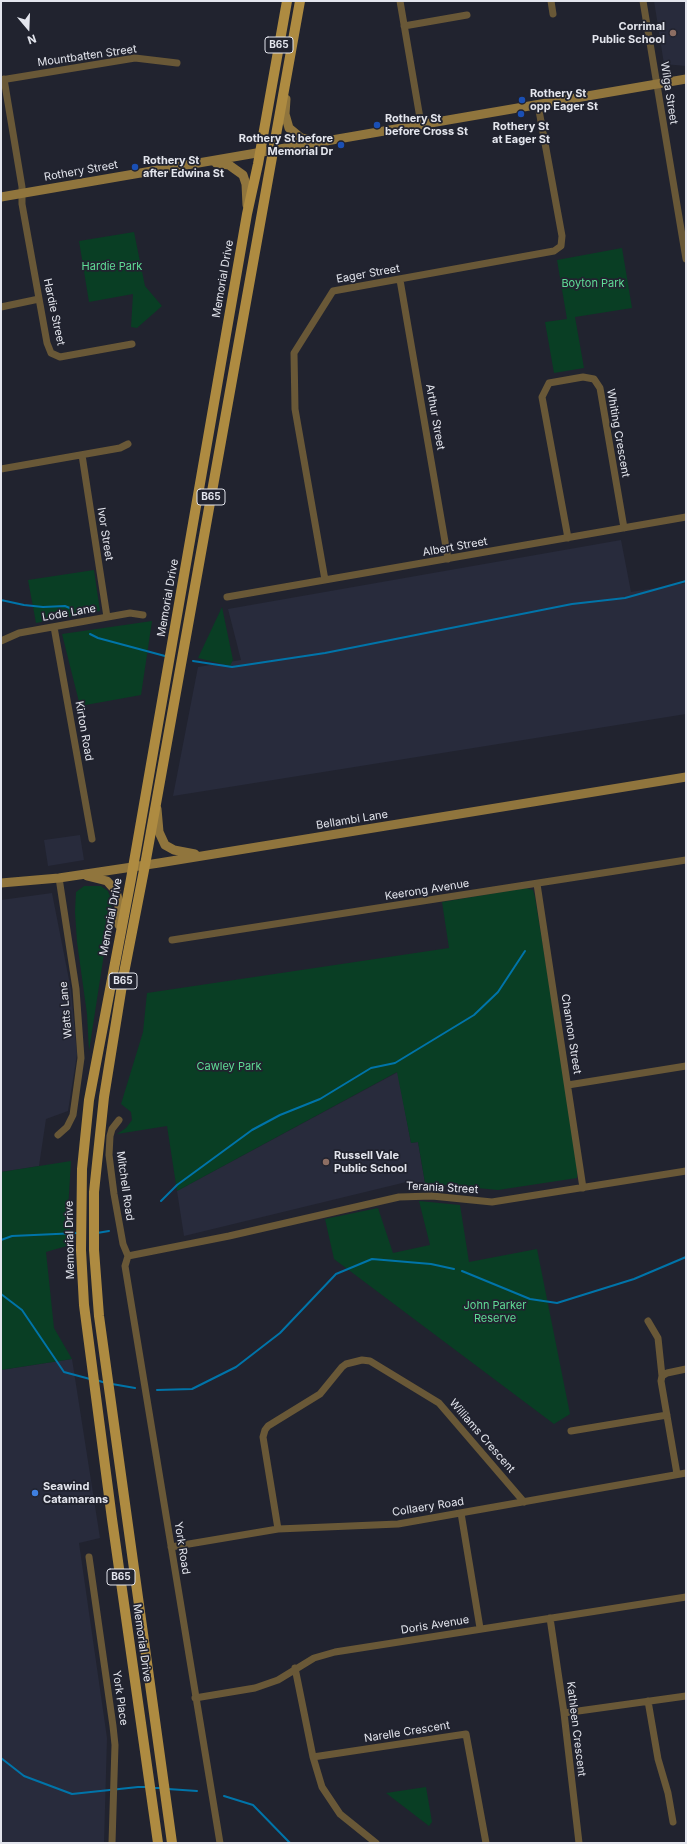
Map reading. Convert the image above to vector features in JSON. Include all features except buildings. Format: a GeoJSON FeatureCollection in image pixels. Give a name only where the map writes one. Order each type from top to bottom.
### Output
{"type":"FeatureCollection","features":[{"type":"Feature","properties":{"kind":"main road","name":"Memorial Drive"},"geometry":{"type":"LineString","coordinates":[[158,1843],[84,1305],[80,1222],[82,1169],[89,1100],[119,941],[247,214],[260,152],[287,1]]}},
{"type":"Feature","properties":{"kind":"main road","name":"Memorial Drive"},"geometry":{"type":"LineString","coordinates":[[172,1843],[99,1316],[94,1250],[94,1192],[104,1097],[124,973],[145,865],[300,1]]}},
{"type":"Feature","properties":{"kind":"main road"},"geometry":{"type":"LineString","coordinates":[[286,79],[285,114],[289,128],[301,138],[323,142]]}},
{"type":"Feature","properties":{"kind":"main road","name":"Rothery Street"},"geometry":{"type":"LineString","coordinates":[[1,197],[686,79]]}},
{"type":"Feature","properties":{"kind":"main road"},"geometry":{"type":"LineString","coordinates":[[201,163],[230,165],[241,172],[246,181],[247,214]]}},
{"type":"Feature","properties":{"kind":"main road","name":"Bellambi Lane"},"geometry":{"type":"LineString","coordinates":[[22,882],[59,878],[204,856],[686,777]]}},
{"type":"Feature","properties":{"kind":"main road"},"geometry":{"type":"LineString","coordinates":[[157,798],[158,825],[162,839],[166,845],[179,852],[204,856]]}},
{"type":"Feature","properties":{"kind":"main road"},"geometry":{"type":"LineString","coordinates":[[76,875],[107,881],[116,891],[120,910],[119,941]]}},
{"type":"Feature","properties":{"kind":"main road"},"geometry":{"type":"LineString","coordinates":[[1,883],[22,882]]}},
{"type":"Feature","properties":{"kind":"main road"},"geometry":{"type":"LineString","coordinates":[[1,887],[22,882]]}},
{"type":"Feature","properties":{"kind":"street"},"geometry":{"type":"LineString","coordinates":[[400,1],[421,124]]}},
{"type":"Feature","properties":{"kind":"street"},"geometry":{"type":"LineString","coordinates":[[551,1],[554,14]]}},
{"type":"Feature","properties":{"kind":"street","name":"Wilga Street"},"geometry":{"type":"LineString","coordinates":[[643,1],[686,259]]}},
{"type":"Feature","properties":{"kind":"street"},"geometry":{"type":"LineString","coordinates":[[404,26],[467,15]]}},
{"type":"Feature","properties":{"kind":"street","name":"Mountbatten Street"},"geometry":{"type":"LineString","coordinates":[[3,80],[135,58],[177,63]]}},
{"type":"Feature","properties":{"kind":"street","name":"Hardie Street"},"geometry":{"type":"LineString","coordinates":[[3,80],[22,187],[22,204],[47,343],[51,353],[60,357],[132,344]]}},
{"type":"Feature","properties":{"kind":"street","name":"Eager Street"},"geometry":{"type":"LineString","coordinates":[[325,580],[295,409],[294,353],[333,291],[554,252],[561,246],[562,236],[538,104]]}},
{"type":"Feature","properties":{"kind":"street","name":"Arthur Street"},"geometry":{"type":"LineString","coordinates":[[400,280],[448,559]]}},
{"type":"Feature","properties":{"kind":"street"},"geometry":{"type":"LineString","coordinates":[[1,307],[39,299]]}},
{"type":"Feature","properties":{"kind":"street","name":"Whiting Crescent"},"geometry":{"type":"LineString","coordinates":[[568,538],[542,397],[549,383],[583,377],[594,379],[600,388],[624,528]]}},
{"type":"Feature","properties":{"kind":"street"},"geometry":{"type":"LineString","coordinates":[[1,469],[120,448],[128,444]]}},
{"type":"Feature","properties":{"kind":"street","name":"Ivor Street"},"geometry":{"type":"LineString","coordinates":[[82,455],[107,617]]}},
{"type":"Feature","properties":{"kind":"street","name":"Albert Street"},"geometry":{"type":"LineString","coordinates":[[227,597],[686,517]]}},
{"type":"Feature","properties":{"kind":"street","name":"Lode Lane"},"geometry":{"type":"LineString","coordinates":[[1,641],[19,633],[54,626],[130,613],[143,615]]}},
{"type":"Feature","properties":{"kind":"street","name":"Kirton Road"},"geometry":{"type":"LineString","coordinates":[[54,626],[92,839]]}},
{"type":"Feature","properties":{"kind":"street","name":"Keerong Avenue"},"geometry":{"type":"LineString","coordinates":[[172,940],[686,860]]}},
{"type":"Feature","properties":{"kind":"street","name":"Watts Lane"},"geometry":{"type":"LineString","coordinates":[[58,1135],[67,1127],[72,1115],[81,1058],[76,989],[59,878]]}},
{"type":"Feature","properties":{"kind":"street","name":"Channon Street"},"geometry":{"type":"LineString","coordinates":[[537,884],[583,1188]]}},
{"type":"Feature","properties":{"kind":"street"},"geometry":{"type":"LineString","coordinates":[[568,1085],[686,1066]]}},
{"type":"Feature","properties":{"kind":"street","name":"Mitchell Road"},"geometry":{"type":"LineString","coordinates":[[119,1120],[112,1129],[108,1155],[122,1237],[128,1256]]}},
{"type":"Feature","properties":{"kind":"street","name":"Terania Street"},"geometry":{"type":"LineString","coordinates":[[128,1256],[229,1236],[399,1197],[432,1196],[492,1202],[686,1171]]}},
{"type":"Feature","properties":{"kind":"street","name":"York Road"},"geometry":{"type":"LineString","coordinates":[[128,1256],[125,1266],[220,1843]]}},
{"type":"Feature","properties":{"kind":"street"},"geometry":{"type":"LineString","coordinates":[[648,1321],[658,1338],[662,1376],[661,1381],[676,1474]]}},
{"type":"Feature","properties":{"kind":"street","name":"Williams Crescent"},"geometry":{"type":"LineString","coordinates":[[278,1530],[263,1437],[265,1430],[268,1426],[320,1394],[346,1364],[362,1360],[370,1361],[439,1404],[524,1502]]}},
{"type":"Feature","properties":{"kind":"street"},"geometry":{"type":"LineString","coordinates":[[662,1376],[667,1373],[686,1369]]}},
{"type":"Feature","properties":{"kind":"street"},"geometry":{"type":"LineString","coordinates":[[571,1431],[667,1415]]}},
{"type":"Feature","properties":{"kind":"street","name":"Collaery Road"},"geometry":{"type":"LineString","coordinates":[[171,1547],[278,1530],[398,1524],[686,1473]]}},
{"type":"Feature","properties":{"kind":"street"},"geometry":{"type":"LineString","coordinates":[[461,1513],[480,1628]]}},
{"type":"Feature","properties":{"kind":"street","name":"York Place"},"geometry":{"type":"LineString","coordinates":[[89,1558],[114,1726],[112,1843]]}},
{"type":"Feature","properties":{"kind":"street","name":"Doris Avenue"},"geometry":{"type":"LineString","coordinates":[[195,1698],[255,1688],[278,1680],[314,1658],[335,1652],[480,1628],[686,1598]]}},
{"type":"Feature","properties":{"kind":"street","name":"Kathleen Crescent"},"geometry":{"type":"LineString","coordinates":[[550,1618],[564,1713],[579,1843]]}},
{"type":"Feature","properties":{"kind":"street"},"geometry":{"type":"LineString","coordinates":[[296,1668],[313,1757],[322,1787],[340,1814],[376,1843]]}},
{"type":"Feature","properties":{"kind":"street"},"geometry":{"type":"LineString","coordinates":[[564,1713],[686,1696]]}},
{"type":"Feature","properties":{"kind":"street"},"geometry":{"type":"LineString","coordinates":[[648,1701],[658,1759],[668,1794],[673,1822]]}},
{"type":"Feature","properties":{"kind":"street","name":"Narelle Crescent"},"geometry":{"type":"LineString","coordinates":[[313,1757],[466,1734],[486,1843]]}},
{"type":"Feature","properties":{"kind":"shaded area","name":"Corrimal Public School"},"geometry":{"type":"Polygon","coordinates":[[[654,1],[686,1],[686,66],[664,64],[654,1]]]}},
{"type":"Feature","properties":{"kind":"shaded area"},"geometry":{"type":"Polygon","coordinates":[[[621,540],[631,592],[686,583],[686,714],[173,796],[198,667],[241,660],[228,609],[621,540]]]}},
{"type":"Feature","properties":{"kind":"shaded area"},"geometry":{"type":"Polygon","coordinates":[[[80,835],[84,860],[48,866],[44,840],[80,835]]]}},
{"type":"Feature","properties":{"kind":"shaded area"},"geometry":{"type":"Polygon","coordinates":[[[52,893],[71,990],[77,1054],[68,1111],[46,1119],[39,1166],[1,1172],[1,900],[52,893]]]}},
{"type":"Feature","properties":{"kind":"shaded area","name":"Russell Vale Public School"},"geometry":{"type":"Polygon","coordinates":[[[398,1072],[411,1143],[418,1142],[425,1183],[410,1181],[184,1236],[177,1191],[398,1072]]]}},
{"type":"Feature","properties":{"kind":"shaded area"},"geometry":{"type":"Polygon","coordinates":[[[72,1359],[100,1538],[79,1543],[107,1738],[104,1843],[1,1843],[1,1370],[72,1359]]]}},
{"type":"Feature","properties":{"kind":"green space","name":"Hardie Park"},"geometry":{"type":"Polygon","coordinates":[[[134,232],[145,286],[162,306],[137,328],[131,327],[133,294],[89,302],[79,241],[134,232]]]}},
{"type":"Feature","properties":{"kind":"green space","name":"Boyton Park"},"geometry":{"type":"Polygon","coordinates":[[[622,248],[632,308],[575,317],[584,368],[554,373],[545,322],[567,319],[557,260],[622,248]]]}},
{"type":"Feature","properties":{"kind":"green space"},"geometry":{"type":"Polygon","coordinates":[[[94,570],[100,611],[36,623],[28,580],[94,570]]]}},
{"type":"Feature","properties":{"kind":"green space"},"geometry":{"type":"Polygon","coordinates":[[[222,607],[233,660],[230,666],[198,658],[222,607]]]}},
{"type":"Feature","properties":{"kind":"green space"},"geometry":{"type":"Polygon","coordinates":[[[152,621],[141,695],[80,706],[62,634],[152,621]]]}},
{"type":"Feature","properties":{"kind":"green space"},"geometry":{"type":"Polygon","coordinates":[[[84,886],[101,886],[108,891],[112,902],[89,1051],[87,1014],[77,942],[75,912],[76,892],[84,886]]]}},
{"type":"Feature","properties":{"kind":"green space","name":"Cawley Park"},"geometry":{"type":"Polygon","coordinates":[[[526,888],[533,890],[535,897],[578,1162],[577,1178],[498,1190],[425,1183],[418,1142],[411,1143],[397,1072],[177,1191],[167,1126],[117,1134],[126,1128],[132,1120],[131,1112],[121,1104],[143,1032],[147,993],[449,948],[442,902],[526,888]]]}},
{"type":"Feature","properties":{"kind":"green space"},"geometry":{"type":"Polygon","coordinates":[[[71,1161],[68,1210],[70,1222],[70,1245],[46,1252],[54,1328],[72,1359],[1,1370],[1,1172],[71,1161]]]}},
{"type":"Feature","properties":{"kind":"green space","name":"John Parker Reserve"},"geometry":{"type":"Polygon","coordinates":[[[419,1201],[460,1205],[469,1262],[537,1249],[570,1414],[554,1424],[334,1259],[325,1219],[378,1208],[393,1253],[430,1245],[419,1201]]]}},
{"type":"Feature","properties":{"kind":"green space"},"geometry":{"type":"Polygon","coordinates":[[[426,1787],[432,1822],[429,1826],[386,1793],[426,1787]]]}},
{"type":"Feature","properties":{"kind":"waterway"},"geometry":{"type":"LineString","coordinates":[[193,661],[232,667],[325,653],[572,604],[625,598],[686,581]]}},
{"type":"Feature","properties":{"kind":"waterway"},"geometry":{"type":"LineString","coordinates":[[1,600],[43,607],[65,606],[72,609]]}},
{"type":"Feature","properties":{"kind":"waterway"},"geometry":{"type":"LineString","coordinates":[[90,634],[98,638],[165,656]]}},
{"type":"Feature","properties":{"kind":"waterway"},"geometry":{"type":"LineString","coordinates":[[161,1201],[177,1185],[252,1130],[280,1115],[320,1099],[371,1068],[395,1063],[474,1015],[498,992],[525,951]]}},
{"type":"Feature","properties":{"kind":"waterway"},"geometry":{"type":"LineString","coordinates":[[97,1233],[109,1231]]}},
{"type":"Feature","properties":{"kind":"waterway"},"geometry":{"type":"LineString","coordinates":[[1,1240],[12,1236],[78,1233]]}},
{"type":"Feature","properties":{"kind":"waterway"},"geometry":{"type":"LineString","coordinates":[[462,1271],[530,1299],[557,1303],[634,1279],[686,1257]]}},
{"type":"Feature","properties":{"kind":"waterway"},"geometry":{"type":"LineString","coordinates":[[157,1390],[192,1389],[236,1367],[280,1333],[336,1274],[372,1259],[431,1264],[454,1269]]}},
{"type":"Feature","properties":{"kind":"waterway"},"geometry":{"type":"LineString","coordinates":[[1,1294],[22,1310],[64,1372],[90,1379]]}},
{"type":"Feature","properties":{"kind":"waterway"},"geometry":{"type":"LineString","coordinates":[[96,1380],[106,1383]]}},
{"type":"Feature","properties":{"kind":"waterway"},"geometry":{"type":"LineString","coordinates":[[112,1384],[135,1388]]}},
{"type":"Feature","properties":{"kind":"waterway"},"geometry":{"type":"LineString","coordinates":[[1,1758],[24,1776],[72,1794],[146,1787]]}},
{"type":"Feature","properties":{"kind":"waterway"},"geometry":{"type":"LineString","coordinates":[[152,1788],[162,1788]]}},
{"type":"Feature","properties":{"kind":"waterway"},"geometry":{"type":"LineString","coordinates":[[168,1789],[197,1791]]}},
{"type":"Feature","properties":{"kind":"waterway"},"geometry":{"type":"LineString","coordinates":[[224,1796],[253,1805],[290,1843]]}},
{"type":"Feature","properties":{"kind":"place","name":"Corrimal Public School"},"geometry":{"type":"Point","coordinates":[673,33]}},
{"type":"Feature","properties":{"kind":"place","name":"Rothery St opp Eager St"},"geometry":{"type":"Point","coordinates":[522,100]}},
{"type":"Feature","properties":{"kind":"place","name":"Rothery St at Eager St"},"geometry":{"type":"Point","coordinates":[521,114]}},
{"type":"Feature","properties":{"kind":"place","name":"Rothery St before Cross St"},"geometry":{"type":"Point","coordinates":[377,125]}},
{"type":"Feature","properties":{"kind":"place","name":"Rothery St before Memorial Dr"},"geometry":{"type":"Point","coordinates":[341,145]}},
{"type":"Feature","properties":{"kind":"place","name":"Rothery St after Edwina St"},"geometry":{"type":"Point","coordinates":[135,167]}},
{"type":"Feature","properties":{"kind":"place","name":"Russell Vale Public School"},"geometry":{"type":"Point","coordinates":[326,1162]}},
{"type":"Feature","properties":{"kind":"place","name":"Seawind Catamarans"},"geometry":{"type":"Point","coordinates":[35,1493]}}]}
